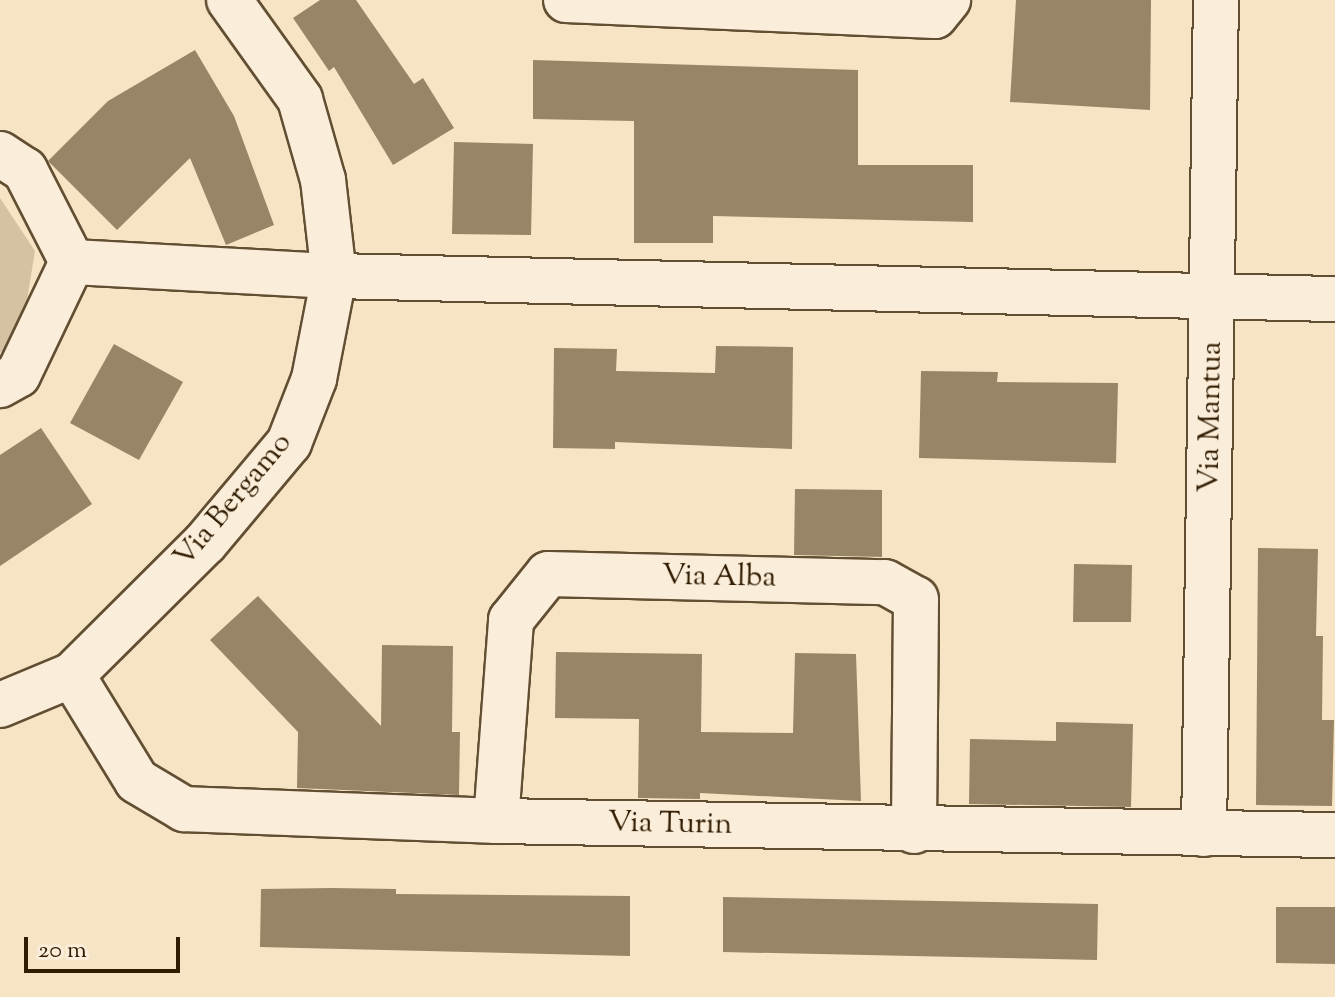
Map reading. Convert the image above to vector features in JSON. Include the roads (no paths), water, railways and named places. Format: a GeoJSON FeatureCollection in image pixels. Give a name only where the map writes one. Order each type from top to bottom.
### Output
{"type":"FeatureCollection","features":[{"type":"Feature","properties":{"kind":"street","name":"Via Bergamo"},"geometry":{"type":"LineString","coordinates":[[0,705],[72,675],[205,543],[289,443],[314,379],[334,276],[323,180],[300,99],[229,0]]}},
{"type":"Feature","properties":{"kind":"street"},"geometry":{"type":"LineString","coordinates":[[566,0],[935,16],[948,0]]}},
{"type":"Feature","properties":{"kind":"street","name":"Via Mantua"},"geometry":{"type":"LineString","coordinates":[[1204,834],[1215,297],[1216,0]]}},
{"type":"Feature","properties":{"kind":"street"},"geometry":{"type":"LineString","coordinates":[[0,154],[25,170],[72,262]]}},
{"type":"Feature","properties":{"kind":"street"},"geometry":{"type":"LineString","coordinates":[[72,262],[334,276],[1335,299]]}},
{"type":"Feature","properties":{"kind":"street"},"geometry":{"type":"LineString","coordinates":[[0,385],[18,375],[72,262]]}},
{"type":"Feature","properties":{"kind":"street","name":"Via Alba"},"geometry":{"type":"LineString","coordinates":[[496,821],[511,620],[548,574],[578,574],[885,582],[916,599],[914,831]]}},
{"type":"Feature","properties":{"kind":"street","name":"Via Turin"},"geometry":{"type":"LineString","coordinates":[[72,675],[137,781],[184,809],[496,821],[914,831],[1335,835]]}}]}
